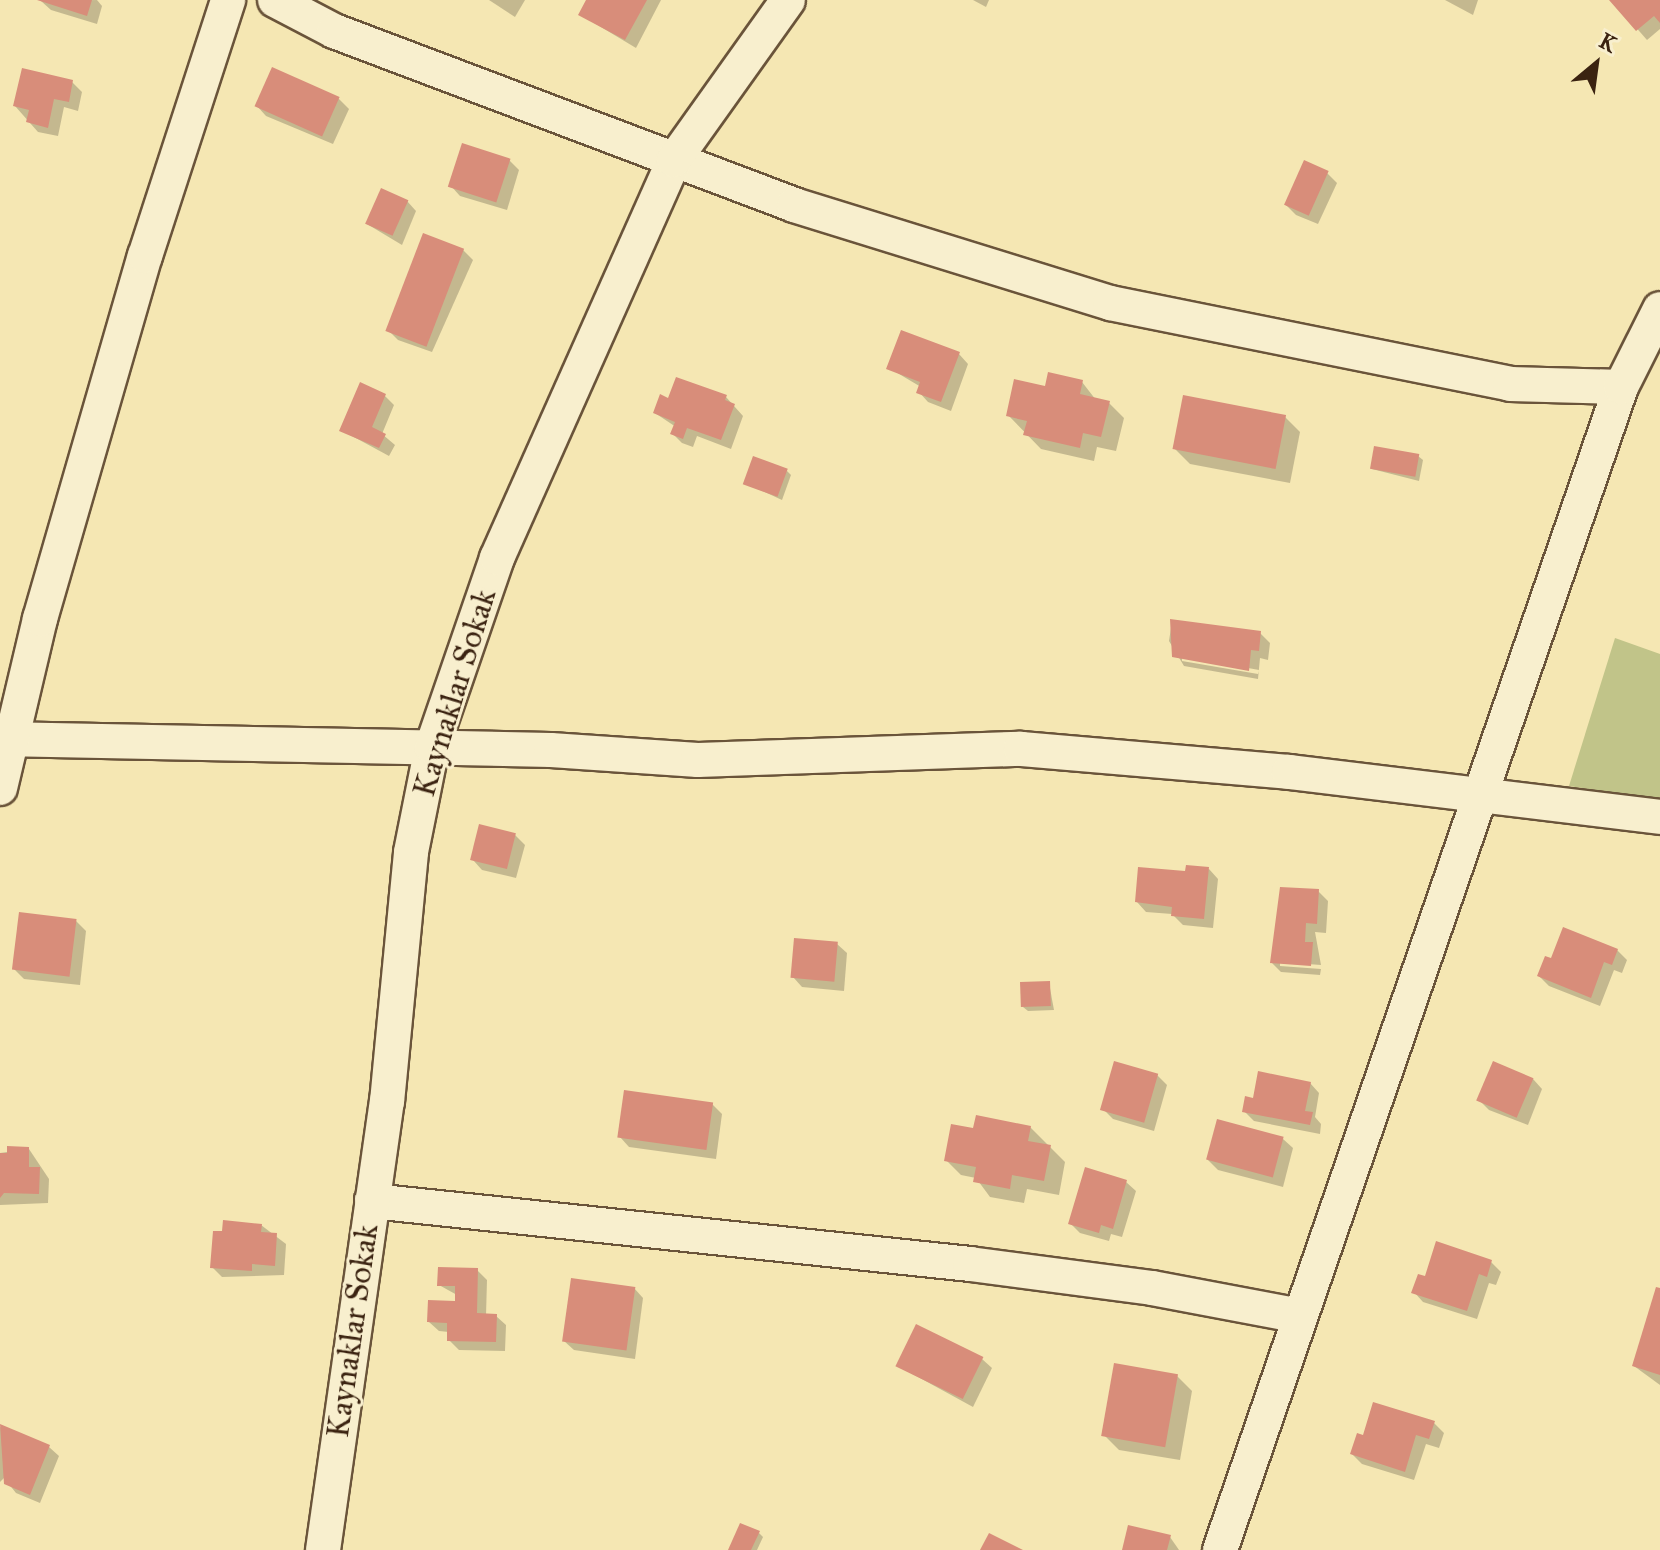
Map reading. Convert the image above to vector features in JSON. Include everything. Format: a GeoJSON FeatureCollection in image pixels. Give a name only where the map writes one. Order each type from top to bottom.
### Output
{"type":"FeatureCollection","features":[{"type":"Feature","properties":{"kind":"street"},"geometry":{"type":"LineString","coordinates":[[0,788],[7,739],[145,256],[228,0]]}},
{"type":"Feature","properties":{"kind":"street"},"geometry":{"type":"LineString","coordinates":[[275,0],[334,31],[794,205],[1110,303],[1510,384],[1621,387]]}},
{"type":"Feature","properties":{"kind":"street","name":"Kaynaklar Sokak"},"geometry":{"type":"LineString","coordinates":[[323,1550],[387,1102],[411,852],[432,747],[497,558],[674,160],[788,0]]}},
{"type":"Feature","properties":{"kind":"street"},"geometry":{"type":"LineString","coordinates":[[1220,1550],[1477,796],[1621,387],[1660,309]]}},
{"type":"Feature","properties":{"kind":"street"},"geometry":{"type":"LineString","coordinates":[[7,739],[432,747],[698,760],[1021,749],[1289,772],[1660,817]]}},
{"type":"Feature","properties":{"kind":"street"},"geometry":{"type":"LineString","coordinates":[[372,1201],[970,1264],[1152,1288],[1300,1316]]}},
{"type":"Feature","properties":{"kind":"green space"},"geometry":{"type":"Polygon","coordinates":[[[1615,638],[1660,654],[1660,800],[1569,786],[1615,638]]]}},
{"type":"Feature","properties":{"kind":"building"},"geometry":{"type":"Polygon","coordinates":[[[37,0],[92,0],[87,16],[37,0]]]}},
{"type":"Feature","properties":{"kind":"building"},"geometry":{"type":"Polygon","coordinates":[[[586,0],[647,0],[625,40],[578,15],[586,0]]]}},
{"type":"Feature","properties":{"kind":"building"},"geometry":{"type":"Polygon","coordinates":[[[1609,0],[1660,0],[1660,23],[1654,16],[1636,31],[1609,0]]]}},
{"type":"Feature","properties":{"kind":"building"},"geometry":{"type":"Polygon","coordinates":[[[272,67],[340,97],[322,136],[255,106],[272,67]]]}},
{"type":"Feature","properties":{"kind":"building"},"geometry":{"type":"Polygon","coordinates":[[[22,68],[73,80],[69,102],[54,99],[48,128],[26,122],[29,110],[13,106],[22,68]]]}},
{"type":"Feature","properties":{"kind":"building"},"geometry":{"type":"Polygon","coordinates":[[[462,143],[511,159],[496,203],[448,187],[462,143]]]}},
{"type":"Feature","properties":{"kind":"building"},"geometry":{"type":"Polygon","coordinates":[[[1304,160],[1329,171],[1309,216],[1284,205],[1304,160]]]}},
{"type":"Feature","properties":{"kind":"building"},"geometry":{"type":"Polygon","coordinates":[[[381,188],[408,200],[393,236],[365,224],[381,188]]]}},
{"type":"Feature","properties":{"kind":"building"},"geometry":{"type":"Polygon","coordinates":[[[423,233],[464,249],[426,347],[385,331],[423,233]]]}},
{"type":"Feature","properties":{"kind":"building"},"geometry":{"type":"Polygon","coordinates":[[[901,330],[960,352],[941,402],[916,393],[920,382],[886,369],[901,330]]]}},
{"type":"Feature","properties":{"kind":"building"},"geometry":{"type":"Polygon","coordinates":[[[1048,372],[1083,380],[1080,394],[1110,401],[1101,437],[1083,433],[1080,448],[1023,435],[1027,421],[1006,416],[1014,379],[1045,386],[1048,372]]]}},
{"type":"Feature","properties":{"kind":"building"},"geometry":{"type":"Polygon","coordinates":[[[676,377],[727,395],[725,400],[735,404],[721,440],[687,428],[683,439],[670,434],[675,422],[653,413],[660,394],[668,398],[676,377]]]}},
{"type":"Feature","properties":{"kind":"building"},"geometry":{"type":"Polygon","coordinates":[[[360,382],[386,394],[372,427],[386,434],[379,448],[339,431],[360,382]]]}},
{"type":"Feature","properties":{"kind":"building"},"geometry":{"type":"Polygon","coordinates":[[[1183,395],[1286,415],[1276,469],[1173,449],[1183,395]]]}},
{"type":"Feature","properties":{"kind":"building"},"geometry":{"type":"Polygon","coordinates":[[[1374,446],[1419,454],[1415,477],[1370,469],[1374,446]]]}},
{"type":"Feature","properties":{"kind":"building"},"geometry":{"type":"Polygon","coordinates":[[[753,456],[788,469],[778,497],[743,484],[753,456]]]}},
{"type":"Feature","properties":{"kind":"building"},"geometry":{"type":"Polygon","coordinates":[[[1170,619],[1261,631],[1259,651],[1251,650],[1249,671],[1172,657],[1170,619]]]}},
{"type":"Feature","properties":{"kind":"building"},"geometry":{"type":"Polygon","coordinates":[[[479,824],[516,833],[507,869],[470,860],[479,824]]]}},
{"type":"Feature","properties":{"kind":"building"},"geometry":{"type":"Polygon","coordinates":[[[1186,865],[1209,867],[1204,919],[1171,916],[1172,907],[1135,902],[1138,867],[1185,871],[1186,865]]]}},
{"type":"Feature","properties":{"kind":"building"},"geometry":{"type":"Polygon","coordinates":[[[1280,887],[1319,889],[1317,924],[1306,923],[1305,942],[1313,942],[1311,966],[1270,963],[1280,887]]]}},
{"type":"Feature","properties":{"kind":"building"},"geometry":{"type":"Polygon","coordinates":[[[19,912],[77,919],[69,977],[12,970],[19,912]]]}},
{"type":"Feature","properties":{"kind":"building"},"geometry":{"type":"Polygon","coordinates":[[[1563,927],[1618,949],[1612,965],[1604,962],[1591,998],[1537,976],[1545,956],[1551,958],[1563,927]]]}},
{"type":"Feature","properties":{"kind":"building"},"geometry":{"type":"Polygon","coordinates":[[[794,938],[838,942],[834,982],[791,978],[794,938]]]}},
{"type":"Feature","properties":{"kind":"building"},"geometry":{"type":"Polygon","coordinates":[[[1050,981],[1051,1006],[1021,1007],[1020,982],[1050,981]]]}},
{"type":"Feature","properties":{"kind":"building"},"geometry":{"type":"Polygon","coordinates":[[[1114,1061],[1158,1074],[1144,1123],[1100,1110],[1114,1061]]]}},
{"type":"Feature","properties":{"kind":"building"},"geometry":{"type":"Polygon","coordinates":[[[1493,1061],[1534,1078],[1517,1118],[1476,1101],[1493,1061]]]}},
{"type":"Feature","properties":{"kind":"building"},"geometry":{"type":"Polygon","coordinates":[[[1258,1071],[1311,1082],[1305,1111],[1313,1112],[1310,1125],[1242,1112],[1245,1096],[1253,1098],[1258,1071]]]}},
{"type":"Feature","properties":{"kind":"building"},"geometry":{"type":"Polygon","coordinates":[[[624,1090],[713,1103],[706,1150],[617,1138],[624,1090]]]}},
{"type":"Feature","properties":{"kind":"building"},"geometry":{"type":"Polygon","coordinates":[[[976,1115],[1031,1126],[1028,1141],[1051,1145],[1044,1181],[1012,1175],[1010,1189],[973,1182],[976,1167],[944,1161],[951,1124],[973,1128],[976,1115]]]}},
{"type":"Feature","properties":{"kind":"building"},"geometry":{"type":"Polygon","coordinates":[[[1217,1119],[1284,1137],[1273,1177],[1206,1160],[1217,1119]]]}},
{"type":"Feature","properties":{"kind":"building"},"geometry":{"type":"Polygon","coordinates":[[[7,1146],[29,1147],[29,1167],[40,1167],[39,1194],[4,1193],[0,1198],[0,1153],[7,1153],[7,1146]]]}},
{"type":"Feature","properties":{"kind":"building"},"geometry":{"type":"Polygon","coordinates":[[[1085,1167],[1127,1180],[1113,1229],[1101,1225],[1099,1233],[1068,1224],[1085,1167]]]}},
{"type":"Feature","properties":{"kind":"building"},"geometry":{"type":"Polygon","coordinates":[[[223,1220],[262,1224],[261,1232],[277,1233],[275,1266],[252,1264],[252,1271],[210,1268],[213,1231],[222,1231],[223,1220]]]}},
{"type":"Feature","properties":{"kind":"building"},"geometry":{"type":"Polygon","coordinates":[[[1436,1241],[1492,1260],[1487,1277],[1479,1274],[1467,1311],[1411,1293],[1418,1274],[1425,1276],[1436,1241]]]}},
{"type":"Feature","properties":{"kind":"building"},"geometry":{"type":"Polygon","coordinates":[[[438,1267],[478,1268],[477,1313],[497,1314],[496,1342],[447,1341],[447,1323],[427,1322],[428,1300],[455,1301],[455,1286],[437,1286],[438,1267]]]}},
{"type":"Feature","properties":{"kind":"building"},"geometry":{"type":"Polygon","coordinates":[[[571,1278],[635,1287],[626,1350],[562,1341],[571,1278]]]}},
{"type":"Feature","properties":{"kind":"building"},"geometry":{"type":"Polygon","coordinates":[[[1656,1287],[1660,1288],[1660,1375],[1632,1366],[1656,1287]]]}},
{"type":"Feature","properties":{"kind":"building"},"geometry":{"type":"Polygon","coordinates":[[[916,1324],[983,1357],[963,1399],[895,1366],[916,1324]]]}},
{"type":"Feature","properties":{"kind":"building"},"geometry":{"type":"Polygon","coordinates":[[[1114,1363],[1178,1374],[1165,1447],[1101,1436],[1114,1363]]]}},
{"type":"Feature","properties":{"kind":"building"},"geometry":{"type":"Polygon","coordinates":[[[1373,1402],[1435,1421],[1429,1439],[1416,1435],[1405,1472],[1350,1454],[1357,1433],[1363,1435],[1373,1402]]]}},
{"type":"Feature","properties":{"kind":"building"},"geometry":{"type":"Polygon","coordinates":[[[0,1424],[50,1445],[30,1495],[4,1484],[0,1424]]]}},
{"type":"Feature","properties":{"kind":"building"},"geometry":{"type":"Polygon","coordinates":[[[740,1523],[760,1531],[751,1550],[728,1550],[740,1523]]]}},
{"type":"Feature","properties":{"kind":"building"},"geometry":{"type":"Polygon","coordinates":[[[1128,1525],[1171,1535],[1167,1550],[1122,1550],[1128,1525]]]}},
{"type":"Feature","properties":{"kind":"building"},"geometry":{"type":"Polygon","coordinates":[[[989,1533],[1023,1550],[980,1550],[989,1533]]]}}]}
